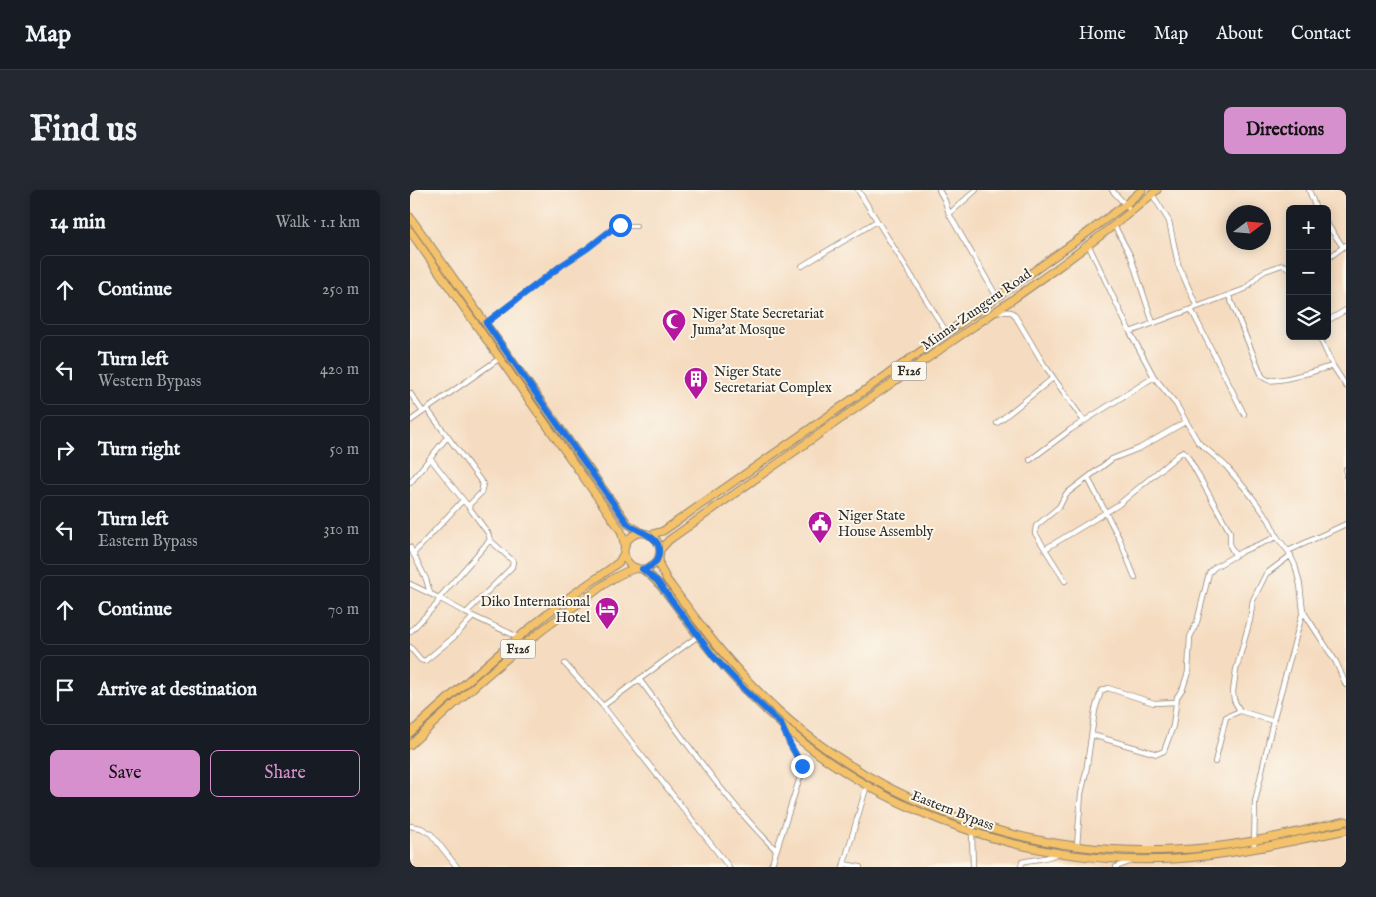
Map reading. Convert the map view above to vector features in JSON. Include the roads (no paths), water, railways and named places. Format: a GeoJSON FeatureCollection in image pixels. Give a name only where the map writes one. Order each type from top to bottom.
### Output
{"type":"FeatureCollection","features":[{"type":"Feature","properties":{"kind":"main road","name":"Minna-Zungeru Road"},"geometry":{"type":"LineString","coordinates":[[646,534],[663,531],[947,333],[1126,204],[1142,190]]}},
{"type":"Feature","properties":{"kind":"main road","name":"Minna-Zungeru Road"},"geometry":{"type":"LineString","coordinates":[[660,553],[669,540],[997,311],[1132,212],[1154,192]]}},
{"type":"Feature","properties":{"kind":"main road"},"geometry":{"type":"LineString","coordinates":[[410,217],[628,524],[646,534],[658,544],[660,553]]}},
{"type":"Feature","properties":{"kind":"main road"},"geometry":{"type":"LineString","coordinates":[[410,231],[621,531],[628,562],[639,569]]}},
{"type":"Feature","properties":{"kind":"main road"},"geometry":{"type":"LineString","coordinates":[[872,385],[877,393]]}},
{"type":"Feature","properties":{"kind":"main road","name":"F126"},"geometry":{"type":"LineString","coordinates":[[411,730],[466,681],[562,602],[619,562],[631,537],[646,534]]}},
{"type":"Feature","properties":{"kind":"main road","name":"F126"},"geometry":{"type":"LineString","coordinates":[[410,745],[472,688],[569,609],[619,575],[653,566],[660,553]]}},
{"type":"Feature","properties":{"kind":"main road","name":"Eastern Bypass"},"geometry":{"type":"LineString","coordinates":[[660,553],[660,567],[664,575],[720,651],[787,718],[825,748],[890,790],[960,820],[1024,838],[1077,846],[1135,851],[1174,850],[1254,840],[1346,821]]}},
{"type":"Feature","properties":{"kind":"main road","name":"Eastern Bypass"},"geometry":{"type":"LineString","coordinates":[[639,569],[657,581],[698,636],[745,690],[781,724],[828,761],[886,797],[917,812],[1006,842],[1092,857],[1159,864],[1346,830]]}},
{"type":"Feature","properties":{"kind":"main road"},"geometry":{"type":"LineString","coordinates":[[466,681],[472,688]]}},
{"type":"Feature","properties":{"kind":"street"},"geometry":{"type":"LineString","coordinates":[[859,190],[947,333]]}},
{"type":"Feature","properties":{"kind":"street"},"geometry":{"type":"LineString","coordinates":[[939,190],[949,214],[997,297]]}},
{"type":"Feature","properties":{"kind":"street"},"geometry":{"type":"LineString","coordinates":[[949,214],[976,190]]}},
{"type":"Feature","properties":{"kind":"street"},"geometry":{"type":"LineString","coordinates":[[1112,190],[1132,212]]}},
{"type":"Feature","properties":{"kind":"street"},"geometry":{"type":"LineString","coordinates":[[1309,190],[1315,205]]}},
{"type":"Feature","properties":{"kind":"street"},"geometry":{"type":"LineString","coordinates":[[1154,192],[1169,221],[1178,264],[1197,307]]}},
{"type":"Feature","properties":{"kind":"street"},"geometry":{"type":"LineString","coordinates":[[802,266],[877,221]]}},
{"type":"Feature","properties":{"kind":"street"},"geometry":{"type":"LineString","coordinates":[[1114,225],[1131,257],[1154,323]]}},
{"type":"Feature","properties":{"kind":"street"},"geometry":{"type":"LineString","coordinates":[[486,323],[616,226],[636,226]]}},
{"type":"Feature","properties":{"kind":"street"},"geometry":{"type":"LineString","coordinates":[[1331,229],[1345,246],[1331,256]]}},
{"type":"Feature","properties":{"kind":"street"},"geometry":{"type":"LineString","coordinates":[[1088,244],[1154,377],[1176,404],[1198,442],[1225,465],[1269,520],[1277,537],[1290,553],[1300,585],[1303,612],[1273,721],[1256,802],[1254,848]]}},
{"type":"Feature","properties":{"kind":"street"},"geometry":{"type":"LineString","coordinates":[[1130,332],[1246,289],[1265,271],[1282,265],[1286,266]]}},
{"type":"Feature","properties":{"kind":"street"},"geometry":{"type":"LineString","coordinates":[[1229,296],[1262,376],[1266,380],[1271,381],[1292,377],[1333,366]]}},
{"type":"Feature","properties":{"kind":"street"},"geometry":{"type":"LineString","coordinates":[[1191,309],[1244,414]]}},
{"type":"Feature","properties":{"kind":"street"},"geometry":{"type":"LineString","coordinates":[[1331,319],[1346,310]]}},
{"type":"Feature","properties":{"kind":"street"},"geometry":{"type":"LineString","coordinates":[[997,311],[1014,314],[1053,378],[1084,421]]}},
{"type":"Feature","properties":{"kind":"street"},"geometry":{"type":"LineString","coordinates":[[1321,340],[1333,366],[1346,385]]}},
{"type":"Feature","properties":{"kind":"street"},"geometry":{"type":"LineString","coordinates":[[410,421],[500,358]]}},
{"type":"Feature","properties":{"kind":"street"},"geometry":{"type":"LineString","coordinates":[[1030,460],[1084,421],[1154,377]]}},
{"type":"Feature","properties":{"kind":"street"},"geometry":{"type":"LineString","coordinates":[[997,423],[1053,378]]}},
{"type":"Feature","properties":{"kind":"street"},"geometry":{"type":"LineString","coordinates":[[410,394],[448,436],[482,484],[481,493],[468,506]]}},
{"type":"Feature","properties":{"kind":"street"},"geometry":{"type":"LineString","coordinates":[[1066,581],[1035,533],[1035,529],[1059,507],[1066,494],[1118,456],[1140,448],[1185,422]]}},
{"type":"Feature","properties":{"kind":"street"},"geometry":{"type":"LineString","coordinates":[[410,483],[448,436]]}},
{"type":"Feature","properties":{"kind":"street"},"geometry":{"type":"LineString","coordinates":[[1045,549],[1118,505],[1183,451],[1188,454],[1230,532],[1230,546],[1235,556]]}},
{"type":"Feature","properties":{"kind":"street"},"geometry":{"type":"LineString","coordinates":[[430,458],[488,533],[490,540],[512,559],[513,565],[466,613]]}},
{"type":"Feature","properties":{"kind":"street"},"geometry":{"type":"LineString","coordinates":[[1346,469],[1346,476]]}},
{"type":"Feature","properties":{"kind":"street"},"geometry":{"type":"LineString","coordinates":[[1088,478],[1125,550],[1135,578]]}},
{"type":"Feature","properties":{"kind":"street"},"geometry":{"type":"LineString","coordinates":[[413,554],[463,500]]}},
{"type":"Feature","properties":{"kind":"street"},"geometry":{"type":"LineString","coordinates":[[1240,711],[1234,700],[1233,692],[1236,670],[1250,620],[1252,600],[1266,574],[1290,553],[1346,524]]}},
{"type":"Feature","properties":{"kind":"street"},"geometry":{"type":"LineString","coordinates":[[1092,735],[1157,754],[1162,753],[1169,739],[1176,702],[1188,672],[1190,637],[1197,622],[1209,573],[1215,567],[1235,556],[1277,537]]}},
{"type":"Feature","properties":{"kind":"street"},"geometry":{"type":"LineString","coordinates":[[410,632],[437,604],[439,598],[490,540]]}},
{"type":"Feature","properties":{"kind":"street"},"geometry":{"type":"LineString","coordinates":[[410,547],[426,579],[430,594]]}},
{"type":"Feature","properties":{"kind":"street"},"geometry":{"type":"LineString","coordinates":[[410,584],[518,638]]}},
{"type":"Feature","properties":{"kind":"street"},"geometry":{"type":"LineString","coordinates":[[1303,612],[1336,662],[1346,685]]}},
{"type":"Feature","properties":{"kind":"street"},"geometry":{"type":"LineString","coordinates":[[410,647],[421,660],[425,661],[454,637],[473,617]]}},
{"type":"Feature","properties":{"kind":"street"},"geometry":{"type":"LineString","coordinates":[[603,706],[698,636]]}},
{"type":"Feature","properties":{"kind":"street"},"geometry":{"type":"LineString","coordinates":[[565,664],[603,706],[729,867]]}},
{"type":"Feature","properties":{"kind":"street"},"geometry":{"type":"LineString","coordinates":[[639,679],[728,797],[776,850]]}},
{"type":"Feature","properties":{"kind":"street"},"geometry":{"type":"LineString","coordinates":[[1077,846],[1080,800],[1095,710],[1101,691],[1108,688],[1154,703],[1176,702]]}},
{"type":"Feature","properties":{"kind":"street"},"geometry":{"type":"LineString","coordinates":[[1215,762],[1226,717],[1240,711],[1273,721]]}},
{"type":"Feature","properties":{"kind":"street"},"geometry":{"type":"LineString","coordinates":[[771,867],[802,772],[800,761],[781,724]]}},
{"type":"Feature","properties":{"kind":"street"},"geometry":{"type":"LineString","coordinates":[[860,867],[844,865],[867,785]]}},
{"type":"Feature","properties":{"kind":"street"},"geometry":{"type":"LineString","coordinates":[[410,826],[421,828],[430,834],[457,867]]}},
{"type":"Feature","properties":{"kind":"street"},"geometry":{"type":"LineString","coordinates":[[972,832],[973,867]]}},
{"type":"Feature","properties":{"kind":"street"},"geometry":{"type":"LineString","coordinates":[[1021,867],[1022,862],[1049,858],[1058,852]]}},
{"type":"Feature","properties":{"kind":"street"},"geometry":{"type":"LineString","coordinates":[[1116,867],[1135,860]]}},
{"type":"Feature","properties":{"kind":"place","name":"Niger State Secretariat Juma'at Mosque"},"geometry":{"type":"Point","coordinates":[674,342]}},
{"type":"Feature","properties":{"kind":"place","name":"Niger State Secretariat Complex"},"geometry":{"type":"Point","coordinates":[696,400]}},
{"type":"Feature","properties":{"kind":"place","name":"Niger State House Assembly"},"geometry":{"type":"Point","coordinates":[820,544]}},
{"type":"Feature","properties":{"kind":"place","name":"Diko International Hotel"},"geometry":{"type":"Point","coordinates":[607,630]}}]}
